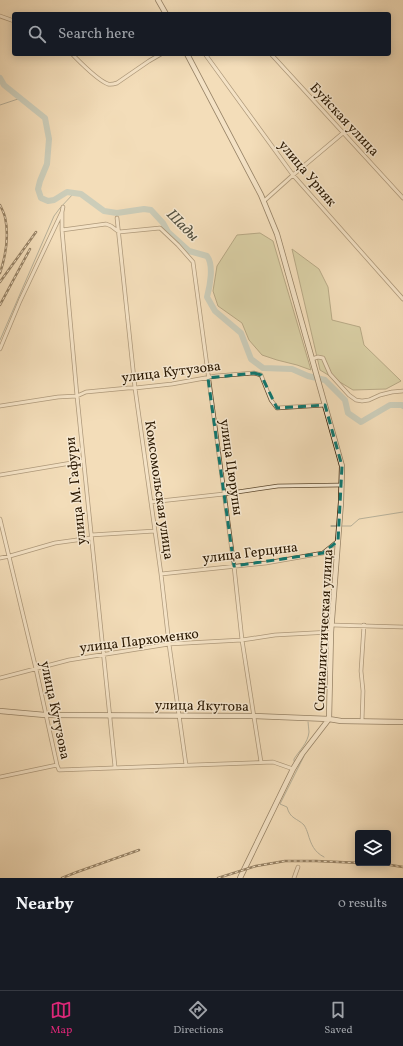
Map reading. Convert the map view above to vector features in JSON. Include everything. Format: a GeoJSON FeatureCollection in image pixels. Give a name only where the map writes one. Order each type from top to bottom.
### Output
{"type":"FeatureCollection","features":[{"type":"Feature","properties":{"kind":"street"},"geometry":{"type":"LineString","coordinates":[[158,0],[165,12]]}},
{"type":"Feature","properties":{"kind":"street"},"geometry":{"type":"LineString","coordinates":[[0,16],[12,20]]}},
{"type":"Feature","properties":{"kind":"street"},"geometry":{"type":"LineString","coordinates":[[74,56],[100,80],[112,85],[158,56]]}},
{"type":"Feature","properties":{"kind":"street","name":"Социалистическая улица"},"geometry":{"type":"LineString","coordinates":[[188,56],[264,201],[277,234],[342,466],[340,520],[331,632],[329,719],[302,754],[293,769],[240,878]]}},
{"type":"Feature","properties":{"kind":"street","name":"улица Урняк"},"geometry":{"type":"LineString","coordinates":[[206,56],[292,175],[403,299]]}},
{"type":"Feature","properties":{"kind":"street","name":"Буйская улица"},"geometry":{"type":"LineString","coordinates":[[273,56],[403,198]]}},
{"type":"Feature","properties":{"kind":"street"},"geometry":{"type":"LineString","coordinates":[[264,201],[292,175],[343,133]]}},
{"type":"Feature","properties":{"kind":"street","name":"улица М. Гафури"},"geometry":{"type":"LineString","coordinates":[[62,207],[62,230],[83,461],[115,767]]}},
{"type":"Feature","properties":{"kind":"street"},"geometry":{"type":"LineString","coordinates":[[0,349],[20,301],[62,212]]}},
{"type":"Feature","properties":{"kind":"street","name":"Комсомольская улица"},"geometry":{"type":"LineString","coordinates":[[117,218],[135,388],[186,765]]}},
{"type":"Feature","properties":{"kind":"street"},"geometry":{"type":"LineString","coordinates":[[62,230],[106,224],[119,232]]}},
{"type":"Feature","properties":{"kind":"street","name":"улица Цюрупы"},"geometry":{"type":"LineString","coordinates":[[119,232],[160,228],[193,262],[234,566],[242,640],[261,762]]}},
{"type":"Feature","properties":{"kind":"street"},"geometry":{"type":"LineString","coordinates":[[312,359],[318,357],[323,358],[330,374],[349,395],[356,400],[362,402],[380,395],[403,391]]}},
{"type":"Feature","properties":{"kind":"street","name":"улица Кутузова"},"geometry":{"type":"LineString","coordinates":[[0,406],[58,396],[77,396],[86,392],[172,384],[254,373],[261,375],[271,400],[277,408],[325,406]]}},
{"type":"Feature","properties":{"kind":"street"},"geometry":{"type":"LineString","coordinates":[[0,475],[83,461]]}},
{"type":"Feature","properties":{"kind":"street"},"geometry":{"type":"LineString","coordinates":[[151,502],[278,486],[342,485]]}},
{"type":"Feature","properties":{"kind":"street","name":"улица Кутузова"},"geometry":{"type":"LineString","coordinates":[[0,519],[10,556],[59,770],[261,762],[274,762],[293,769]]}},
{"type":"Feature","properties":{"kind":"street"},"geometry":{"type":"LineString","coordinates":[[0,558],[55,542],[91,536],[155,531]]}},
{"type":"Feature","properties":{"kind":"street","name":"улица Герцина"},"geometry":{"type":"LineString","coordinates":[[161,574],[266,563],[323,553],[338,541]]}},
{"type":"Feature","properties":{"kind":"street"},"geometry":{"type":"LineString","coordinates":[[332,626],[403,627]]}},
{"type":"Feature","properties":{"kind":"street"},"geometry":{"type":"LineString","coordinates":[[362,721],[363,691],[361,671],[364,626]]}},
{"type":"Feature","properties":{"kind":"street","name":"улица Пархоменко"},"geometry":{"type":"LineString","coordinates":[[0,678],[69,660],[169,644],[242,640],[275,635],[331,632]]}},
{"type":"Feature","properties":{"kind":"street","name":"улица Якутова"},"geometry":{"type":"LineString","coordinates":[[0,711],[45,714],[254,716],[329,719],[341,721],[403,722]]}},
{"type":"Feature","properties":{"kind":"street"},"geometry":{"type":"LineString","coordinates":[[0,777],[57,765]]}},
{"type":"Feature","properties":{"kind":"street"},"geometry":{"type":"LineString","coordinates":[[294,878],[298,867]]}},
{"type":"Feature","properties":{"kind":"highlighted area"},"geometry":{"type":"Polygon","coordinates":[[[254,373],[261,375],[277,408],[325,405],[342,466],[338,541],[323,553],[234,566],[208,378],[254,373]]]}},
{"type":"Feature","properties":{"kind":"green space"},"geometry":{"type":"Polygon","coordinates":[[[260,233],[273,241],[311,370],[262,355],[249,340],[242,323],[218,306],[213,291],[217,266],[237,235],[260,233]]]}},
{"type":"Feature","properties":{"kind":"green space"},"geometry":{"type":"Polygon","coordinates":[[[292,249],[319,269],[328,287],[332,320],[360,327],[364,345],[401,381],[386,389],[353,390],[320,370],[292,249]]]}},
{"type":"Feature","properties":{"kind":"waterway","name":"Шады"},"geometry":{"type":"LineString","coordinates":[[0,78],[4,85],[45,118],[49,139],[47,164],[38,189],[41,198],[48,201],[54,200],[67,192],[81,194],[104,211],[117,213],[144,209],[151,210],[163,223],[168,232],[189,251],[207,256],[211,270],[207,297],[215,311],[241,333],[251,359],[263,368],[292,369],[308,376],[325,380],[345,400],[348,413],[361,422],[390,405],[403,406]]}},
{"type":"Feature","properties":{"kind":"waterway"},"geometry":{"type":"LineString","coordinates":[[0,105],[21,98]]}},
{"type":"Feature","properties":{"kind":"waterway"},"geometry":{"type":"LineString","coordinates":[[0,340],[54,216],[74,193]]}},
{"type":"Feature","properties":{"kind":"waterway"},"geometry":{"type":"LineString","coordinates":[[342,526],[351,526],[359,519],[403,512]]}},
{"type":"Feature","properties":{"kind":"waterway"},"geometry":{"type":"LineString","coordinates":[[331,526],[337,526]]}},
{"type":"Feature","properties":{"kind":"waterway"},"geometry":{"type":"LineString","coordinates":[[294,761],[307,740],[309,732],[308,722]]}},
{"type":"Feature","properties":{"kind":"waterway"},"geometry":{"type":"LineString","coordinates":[[304,756],[280,804],[287,807],[290,814],[304,825],[313,847],[324,857]]}},
{"type":"Feature","properties":{"kind":"railway"},"geometry":{"type":"LineString","coordinates":[[0,205],[4,212],[7,238],[0,273]]}},
{"type":"Feature","properties":{"kind":"railway"},"geometry":{"type":"LineString","coordinates":[[0,282],[36,232]]}},
{"type":"Feature","properties":{"kind":"railway"},"geometry":{"type":"LineString","coordinates":[[0,305],[30,249]]}},
{"type":"Feature","properties":{"kind":"railway"},"geometry":{"type":"LineString","coordinates":[[62,878],[139,850]]}},
{"type":"Feature","properties":{"kind":"railway"},"geometry":{"type":"LineString","coordinates":[[218,878],[256,866],[285,861],[384,864],[403,867]]}}]}
